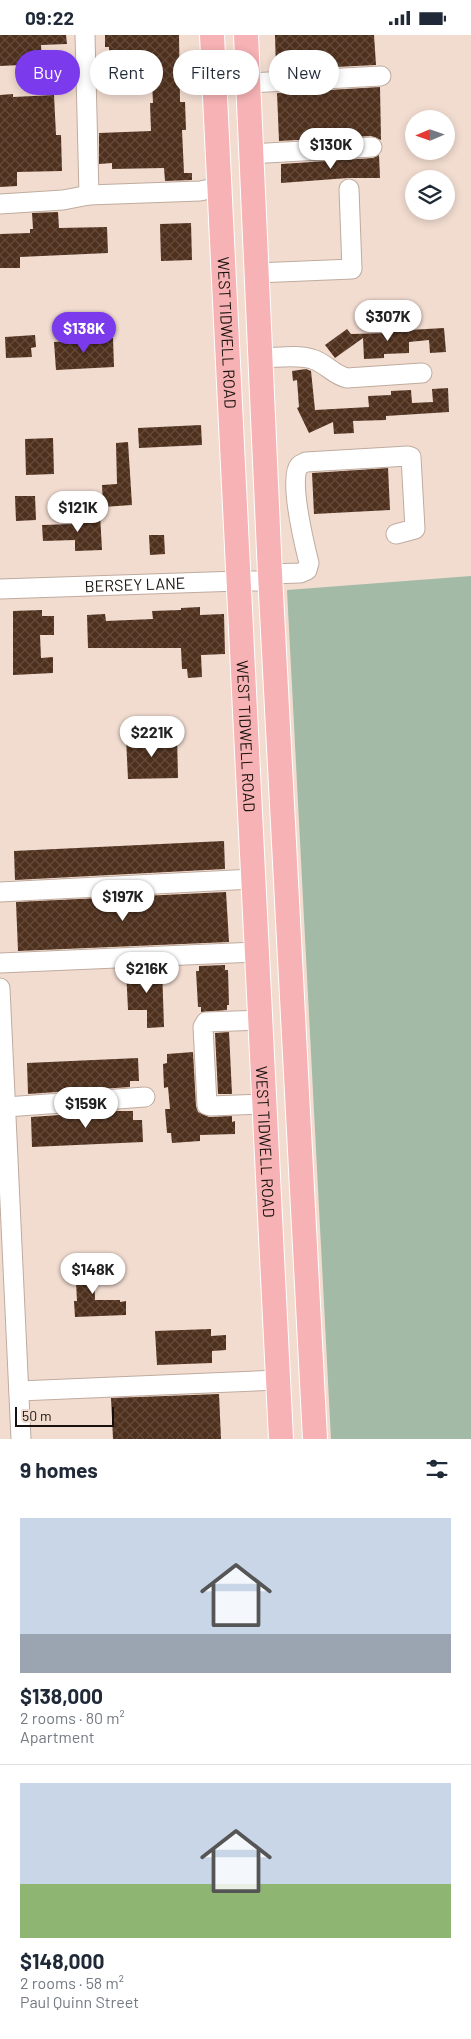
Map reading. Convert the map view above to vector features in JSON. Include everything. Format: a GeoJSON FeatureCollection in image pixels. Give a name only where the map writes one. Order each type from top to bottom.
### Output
{"type":"FeatureCollection","features":[{"type":"Feature","properties":{"kind":"main road","name":"WEST TIDWELL ROAD"},"geometry":{"type":"LineString","coordinates":[[212,35],[210,189],[230,361],[268,1214],[281,1439]]}},
{"type":"Feature","properties":{"kind":"main road","name":"WEST TIDWELL ROAD"},"geometry":{"type":"LineString","coordinates":[[246,35],[247,50]]}},
{"type":"Feature","properties":{"kind":"main road","name":"WEST TIDWELL ROAD"},"geometry":{"type":"LineString","coordinates":[[249,95],[270,578],[314,1439]]}},
{"type":"Feature","properties":{"kind":"main road"},"geometry":{"type":"LineString","coordinates":[[230,361],[260,358]]}},
{"type":"Feature","properties":{"kind":"main road"},"geometry":{"type":"LineString","coordinates":[[250,793],[282,797]]}},
{"type":"Feature","properties":{"kind":"main road"},"geometry":{"type":"LineString","coordinates":[[268,1214],[304,1219]]}},
{"type":"Feature","properties":{"kind":"street"},"geometry":{"type":"LineString","coordinates":[[85,35],[89,195]]}},
{"type":"Feature","properties":{"kind":"street"},"geometry":{"type":"LineString","coordinates":[[259,82],[381,76]]}},
{"type":"Feature","properties":{"kind":"street"},"geometry":{"type":"LineString","coordinates":[[251,154],[372,147]]}},
{"type":"Feature","properties":{"kind":"street"},"geometry":{"type":"LineString","coordinates":[[0,204],[63,200],[89,195],[210,189]]}},
{"type":"Feature","properties":{"kind":"street"},"geometry":{"type":"LineString","coordinates":[[256,273],[352,269],[349,189]]}},
{"type":"Feature","properties":{"kind":"street"},"geometry":{"type":"LineString","coordinates":[[260,358],[302,357],[313,359],[339,376],[347,378],[422,373]]}},
{"type":"Feature","properties":{"kind":"street","name":"BERSEY LANE"},"geometry":{"type":"LineString","coordinates":[[0,589],[239,581],[300,573],[307,570],[309,563],[297,510],[296,472],[299,466],[306,462],[411,457],[415,529],[396,534]]}},
{"type":"Feature","properties":{"kind":"street"},"geometry":{"type":"LineString","coordinates":[[0,892],[253,879]]}},
{"type":"Feature","properties":{"kind":"street"},"geometry":{"type":"LineString","coordinates":[[0,963],[257,952]]}},
{"type":"Feature","properties":{"kind":"street"},"geometry":{"type":"LineString","coordinates":[[0,988],[22,1439]]}},
{"type":"Feature","properties":{"kind":"street"},"geometry":{"type":"LineString","coordinates":[[260,1020],[206,1022],[203,1027],[203,1036],[207,1105],[263,1104]]}},
{"type":"Feature","properties":{"kind":"street"},"geometry":{"type":"LineString","coordinates":[[6,1107],[145,1097]]}},
{"type":"Feature","properties":{"kind":"street"},"geometry":{"type":"LineString","coordinates":[[19,1391],[278,1381]]}},
{"type":"Feature","properties":{"kind":"green space"},"geometry":{"type":"Polygon","coordinates":[[[471,576],[471,1439],[331,1439],[287,590],[471,576]]]}},
{"type":"Feature","properties":{"kind":"building"},"geometry":{"type":"Polygon","coordinates":[[[0,35],[66,35],[67,44],[41,45],[41,50],[15,50],[15,65],[0,66],[0,35]]]}},
{"type":"Feature","properties":{"kind":"building"},"geometry":{"type":"Polygon","coordinates":[[[105,35],[179,35],[179,50],[173,50],[173,95],[180,95],[180,102],[185,102],[186,130],[182,130],[184,173],[192,173],[192,180],[165,181],[164,168],[112,169],[112,163],[99,164],[99,133],[151,131],[150,103],[153,103],[153,95],[163,95],[163,50],[109,50],[109,47],[105,47],[105,35]]]}},
{"type":"Feature","properties":{"kind":"building"},"geometry":{"type":"Polygon","coordinates":[[[275,35],[374,35],[376,65],[339,67],[339,50],[275,50],[275,35]]]}},
{"type":"Feature","properties":{"kind":"building"},"geometry":{"type":"Polygon","coordinates":[[[380,87],[381,140],[371,136],[279,141],[277,95],[339,95],[339,89],[380,87]]]}},
{"type":"Feature","properties":{"kind":"building"},"geometry":{"type":"Polygon","coordinates":[[[13,94],[13,97],[54,95],[56,135],[61,135],[62,171],[17,172],[17,186],[0,187],[0,95],[13,94]]]}},
{"type":"Feature","properties":{"kind":"building"},"geometry":{"type":"Polygon","coordinates":[[[379,155],[380,178],[348,178],[281,183],[281,164],[373,158],[379,155]]]}},
{"type":"Feature","properties":{"kind":"building"},"geometry":{"type":"Polygon","coordinates":[[[58,212],[59,228],[107,227],[108,253],[20,257],[20,268],[0,268],[0,234],[30,233],[30,229],[33,229],[32,213],[58,212]]]}},
{"type":"Feature","properties":{"kind":"building"},"geometry":{"type":"Polygon","coordinates":[[[191,223],[192,260],[161,261],[160,224],[191,223]]]}},
{"type":"Feature","properties":{"kind":"building"},"geometry":{"type":"Polygon","coordinates":[[[389,328],[409,328],[409,330],[444,328],[446,352],[430,353],[429,340],[409,342],[409,353],[384,354],[384,358],[364,359],[363,338],[335,358],[325,345],[347,329],[351,334],[389,333],[389,328]]]}},
{"type":"Feature","properties":{"kind":"building"},"geometry":{"type":"Polygon","coordinates":[[[35,335],[36,347],[31,348],[32,357],[6,358],[5,337],[35,335]]]}},
{"type":"Feature","properties":{"kind":"building"},"geometry":{"type":"Polygon","coordinates":[[[113,338],[114,367],[56,370],[54,342],[113,338]]]}},
{"type":"Feature","properties":{"kind":"building"},"geometry":{"type":"Polygon","coordinates":[[[306,369],[311,371],[315,410],[369,407],[368,396],[391,395],[391,391],[411,390],[412,403],[433,402],[432,389],[448,388],[449,412],[386,416],[386,420],[353,421],[354,433],[334,434],[333,422],[309,433],[297,408],[299,407],[297,380],[293,381],[292,371],[306,369]]]}},
{"type":"Feature","properties":{"kind":"building"},"geometry":{"type":"Polygon","coordinates":[[[201,425],[202,445],[139,448],[138,428],[201,425]]]}},
{"type":"Feature","properties":{"kind":"building"},"geometry":{"type":"Polygon","coordinates":[[[53,438],[54,474],[26,475],[25,439],[53,438]]]}},
{"type":"Feature","properties":{"kind":"building"},"geometry":{"type":"Polygon","coordinates":[[[128,442],[132,505],[103,507],[102,485],[117,484],[116,443],[128,442]]]}},
{"type":"Feature","properties":{"kind":"building"},"geometry":{"type":"Polygon","coordinates":[[[388,468],[390,510],[314,514],[312,473],[388,468]]]}},
{"type":"Feature","properties":{"kind":"building"},"geometry":{"type":"Polygon","coordinates":[[[15,496],[35,496],[36,520],[16,521],[15,496]]]}},
{"type":"Feature","properties":{"kind":"building"},"geometry":{"type":"Polygon","coordinates":[[[100,514],[102,550],[75,551],[75,540],[43,541],[42,525],[74,524],[74,515],[100,514]]]}},
{"type":"Feature","properties":{"kind":"building"},"geometry":{"type":"Polygon","coordinates":[[[149,535],[164,535],[165,554],[150,555],[149,535]]]}},
{"type":"Feature","properties":{"kind":"building"},"geometry":{"type":"Polygon","coordinates":[[[200,607],[200,615],[224,614],[225,654],[201,655],[202,677],[188,678],[187,669],[182,669],[181,648],[88,648],[87,615],[105,614],[106,621],[153,619],[152,611],[200,607]]]}},
{"type":"Feature","properties":{"kind":"building"},"geometry":{"type":"Polygon","coordinates":[[[42,610],[42,616],[54,616],[54,635],[40,635],[41,658],[53,657],[53,673],[13,675],[13,611],[42,610]]]}},
{"type":"Feature","properties":{"kind":"building"},"geometry":{"type":"Polygon","coordinates":[[[177,736],[178,778],[128,779],[126,738],[177,736]]]}},
{"type":"Feature","properties":{"kind":"building"},"geometry":{"type":"Polygon","coordinates":[[[224,841],[225,869],[15,880],[14,851],[224,841]]]}},
{"type":"Feature","properties":{"kind":"building"},"geometry":{"type":"Polygon","coordinates":[[[226,892],[229,942],[18,951],[16,902],[226,892]]]}},
{"type":"Feature","properties":{"kind":"building"},"geometry":{"type":"Polygon","coordinates":[[[225,965],[225,970],[228,970],[229,1005],[227,1005],[227,1010],[201,1012],[201,1007],[198,1007],[196,971],[199,971],[199,966],[225,965]]]}},
{"type":"Feature","properties":{"kind":"building"},"geometry":{"type":"Polygon","coordinates":[[[162,967],[164,1027],[147,1028],[147,1010],[128,1010],[126,969],[162,967]]]}},
{"type":"Feature","properties":{"kind":"building"},"geometry":{"type":"Polygon","coordinates":[[[229,1032],[232,1094],[218,1094],[215,1033],[229,1032]]]}},
{"type":"Feature","properties":{"kind":"building"},"geometry":{"type":"Polygon","coordinates":[[[193,1052],[198,1112],[209,1117],[232,1116],[232,1122],[235,1121],[235,1134],[200,1135],[200,1141],[172,1143],[171,1133],[167,1133],[165,1109],[170,1109],[168,1087],[164,1088],[163,1064],[167,1063],[167,1054],[193,1052]]]}},
{"type":"Feature","properties":{"kind":"building"},"geometry":{"type":"Polygon","coordinates":[[[138,1058],[139,1081],[130,1081],[130,1087],[28,1094],[27,1063],[138,1058]]]}},
{"type":"Feature","properties":{"kind":"building"},"geometry":{"type":"Polygon","coordinates":[[[133,1111],[133,1120],[142,1120],[143,1142],[32,1147],[31,1117],[133,1111]]]}},
{"type":"Feature","properties":{"kind":"building"},"geometry":{"type":"Polygon","coordinates":[[[75,1262],[94,1262],[95,1300],[126,1301],[126,1315],[75,1317],[74,1301],[77,1301],[75,1262]]]}},
{"type":"Feature","properties":{"kind":"building"},"geometry":{"type":"Polygon","coordinates":[[[211,1329],[211,1336],[226,1335],[226,1350],[212,1351],[212,1363],[157,1365],[155,1331],[211,1329]]]}},
{"type":"Feature","properties":{"kind":"building"},"geometry":{"type":"Polygon","coordinates":[[[219,1394],[221,1439],[113,1439],[111,1398],[219,1394]]]}}]}
